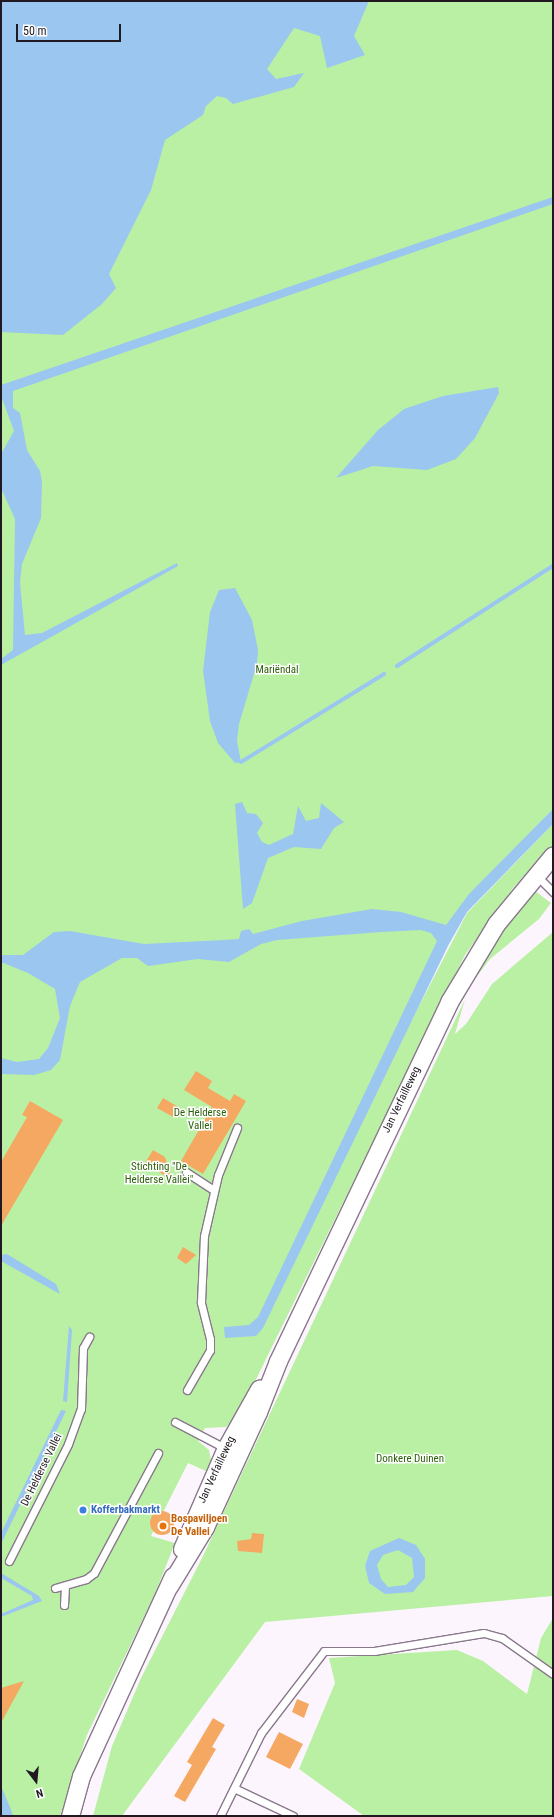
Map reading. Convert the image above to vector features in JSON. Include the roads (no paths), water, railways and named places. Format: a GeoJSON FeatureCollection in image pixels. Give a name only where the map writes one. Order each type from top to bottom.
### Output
{"type":"FeatureCollection","features":[{"type":"Feature","properties":{"kind":"street","name":"Jan Verfailleweg"},"geometry":{"type":"LineString","coordinates":[[70,1816],[81,1776],[92,1749],[169,1586],[205,1527],[232,1451],[278,1361],[449,1002],[492,931],[535,874],[553,855]]}},
{"type":"Feature","properties":{"kind":"lane"},"geometry":{"type":"LineString","coordinates":[[535,874],[553,892]]}},
{"type":"Feature","properties":{"kind":"lane"},"geometry":{"type":"LineString","coordinates":[[188,1390],[210,1350],[210,1339],[201,1302],[200,1267],[214,1190],[237,1128]]}},
{"type":"Feature","properties":{"kind":"lane"},"geometry":{"type":"LineString","coordinates":[[186,1172],[214,1190]]}},
{"type":"Feature","properties":{"kind":"lane","name":"De Helderse Vallei"},"geometry":{"type":"LineString","coordinates":[[9,1561],[68,1444],[81,1409],[83,1348],[89,1337]]}},
{"type":"Feature","properties":{"kind":"lane"},"geometry":{"type":"LineString","coordinates":[[175,1422],[232,1451]]}},
{"type":"Feature","properties":{"kind":"lane"},"geometry":{"type":"LineString","coordinates":[[55,1588],[86,1579],[94,1573],[158,1452]]}},
{"type":"Feature","properties":{"kind":"lane"},"geometry":{"type":"LineString","coordinates":[[64,1605],[65,1586]]}},
{"type":"Feature","properties":{"kind":"lane"},"geometry":{"type":"LineString","coordinates":[[220,1816],[236,1789],[261,1733],[324,1651],[374,1651],[484,1633],[502,1638],[553,1674]]}},
{"type":"Feature","properties":{"kind":"lane"},"geometry":{"type":"LineString","coordinates":[[236,1789],[293,1816]]}},
{"type":"Feature","properties":{"kind":"water"},"geometry":{"type":"Polygon","coordinates":[[[1,1],[369,1],[354,36],[365,55],[327,68],[320,36],[294,28],[267,69],[276,79],[304,73],[294,87],[233,104],[226,98],[217,96],[206,106],[203,115],[165,140],[151,190],[109,274],[116,288],[102,304],[63,335],[1,332],[1,1]]]}},
{"type":"Feature","properties":{"kind":"water"},"geometry":{"type":"Polygon","coordinates":[[[553,197],[553,204],[13,391],[13,408],[20,413],[27,450],[40,471],[42,482],[41,518],[22,564],[20,583],[25,635],[42,633],[177,563],[178,566],[1,665],[1,659],[13,650],[15,519],[1,488],[1,454],[14,431],[1,396],[1,385],[553,197]]]}},
{"type":"Feature","properties":{"kind":"water"},"geometry":{"type":"Polygon","coordinates":[[[498,387],[499,393],[475,438],[456,459],[427,470],[373,466],[336,478],[378,430],[404,409],[443,396],[498,387]]]}},
{"type":"Feature","properties":{"kind":"water"},"geometry":{"type":"Polygon","coordinates":[[[235,588],[252,620],[258,650],[257,664],[239,724],[237,741],[241,762],[235,763],[218,743],[210,721],[203,671],[210,612],[219,590],[235,588]]]}},
{"type":"Feature","properties":{"kind":"water"},"geometry":{"type":"Polygon","coordinates":[[[242,802],[247,813],[256,814],[263,823],[257,833],[262,842],[269,845],[293,834],[298,806],[306,821],[319,818],[321,803],[344,822],[334,828],[321,849],[294,847],[268,858],[252,903],[243,909],[235,804],[242,802]]]}},
{"type":"Feature","properties":{"kind":"water"},"geometry":{"type":"Polygon","coordinates":[[[553,809],[553,824],[467,912],[448,946],[263,1328],[256,1336],[225,1338],[224,1327],[249,1325],[258,1317],[437,941],[431,933],[421,930],[381,932],[277,940],[261,944],[229,962],[198,959],[148,966],[137,958],[122,958],[80,982],[70,1006],[60,1060],[51,1070],[34,1075],[1,1074],[1,1058],[17,1062],[39,1059],[48,1048],[60,1018],[55,989],[28,973],[1,962],[1,955],[23,955],[54,932],[70,931],[144,944],[239,939],[241,931],[249,929],[253,934],[302,921],[372,909],[401,912],[446,925],[469,894],[553,809]]]}},
{"type":"Feature","properties":{"kind":"water"},"geometry":{"type":"Polygon","coordinates":[[[7,1254],[56,1284],[60,1294],[1,1261],[1,1255],[7,1254]]]}},
{"type":"Feature","properties":{"kind":"water"},"geometry":{"type":"Polygon","coordinates":[[[69,1326],[72,1330],[67,1402],[63,1401],[69,1326]]]}},
{"type":"Feature","properties":{"kind":"water"},"geometry":{"type":"Polygon","coordinates":[[[61,1410],[66,1411],[1,1544],[1,1533],[61,1410]]]}},
{"type":"Feature","properties":{"kind":"water"},"geometry":{"type":"Polygon","coordinates":[[[399,1538],[416,1545],[425,1559],[425,1578],[413,1592],[385,1594],[369,1583],[365,1566],[370,1551],[399,1538]],[[398,1550],[383,1555],[377,1565],[381,1579],[388,1587],[406,1585],[414,1577],[412,1558],[398,1550]]]}},
{"type":"Feature","properties":{"kind":"water"},"geometry":{"type":"Polygon","coordinates":[[[1,1573],[39,1596],[42,1601],[1,1617],[1,1614],[33,1600],[32,1596],[1,1578],[1,1573]]]}},
{"type":"Feature","properties":{"kind":"water"},"geometry":{"type":"Polygon","coordinates":[[[1,1786],[10,1807],[13,1816],[1,1816],[1,1786]]]}},
{"type":"Feature","properties":{"kind":"waterway"},"geometry":{"type":"LineString","coordinates":[[397,666],[553,566]]}},
{"type":"Feature","properties":{"kind":"waterway"},"geometry":{"type":"LineString","coordinates":[[241,762],[384,674]]}},
{"type":"Feature","properties":{"kind":"place","name":"Kofferbakmarkt"},"geometry":{"type":"Point","coordinates":[83,1510]}},
{"type":"Feature","properties":{"kind":"place","name":"Bospaviljoen De Vallei"},"geometry":{"type":"Point","coordinates":[163,1526]}},
{"type":"Feature","properties":{"kind":"park label","name":"Mariëndal"},"geometry":{"type":"Point","coordinates":[277,670]}},
{"type":"Feature","properties":{"kind":"park label","name":"Stichting \"De Helderse Vallei\""},"geometry":{"type":"Point","coordinates":[159,1174]}},
{"type":"Feature","properties":{"kind":"park label","name":"Donkere Duinen"},"geometry":{"type":"Point","coordinates":[410,1459]}}]}
